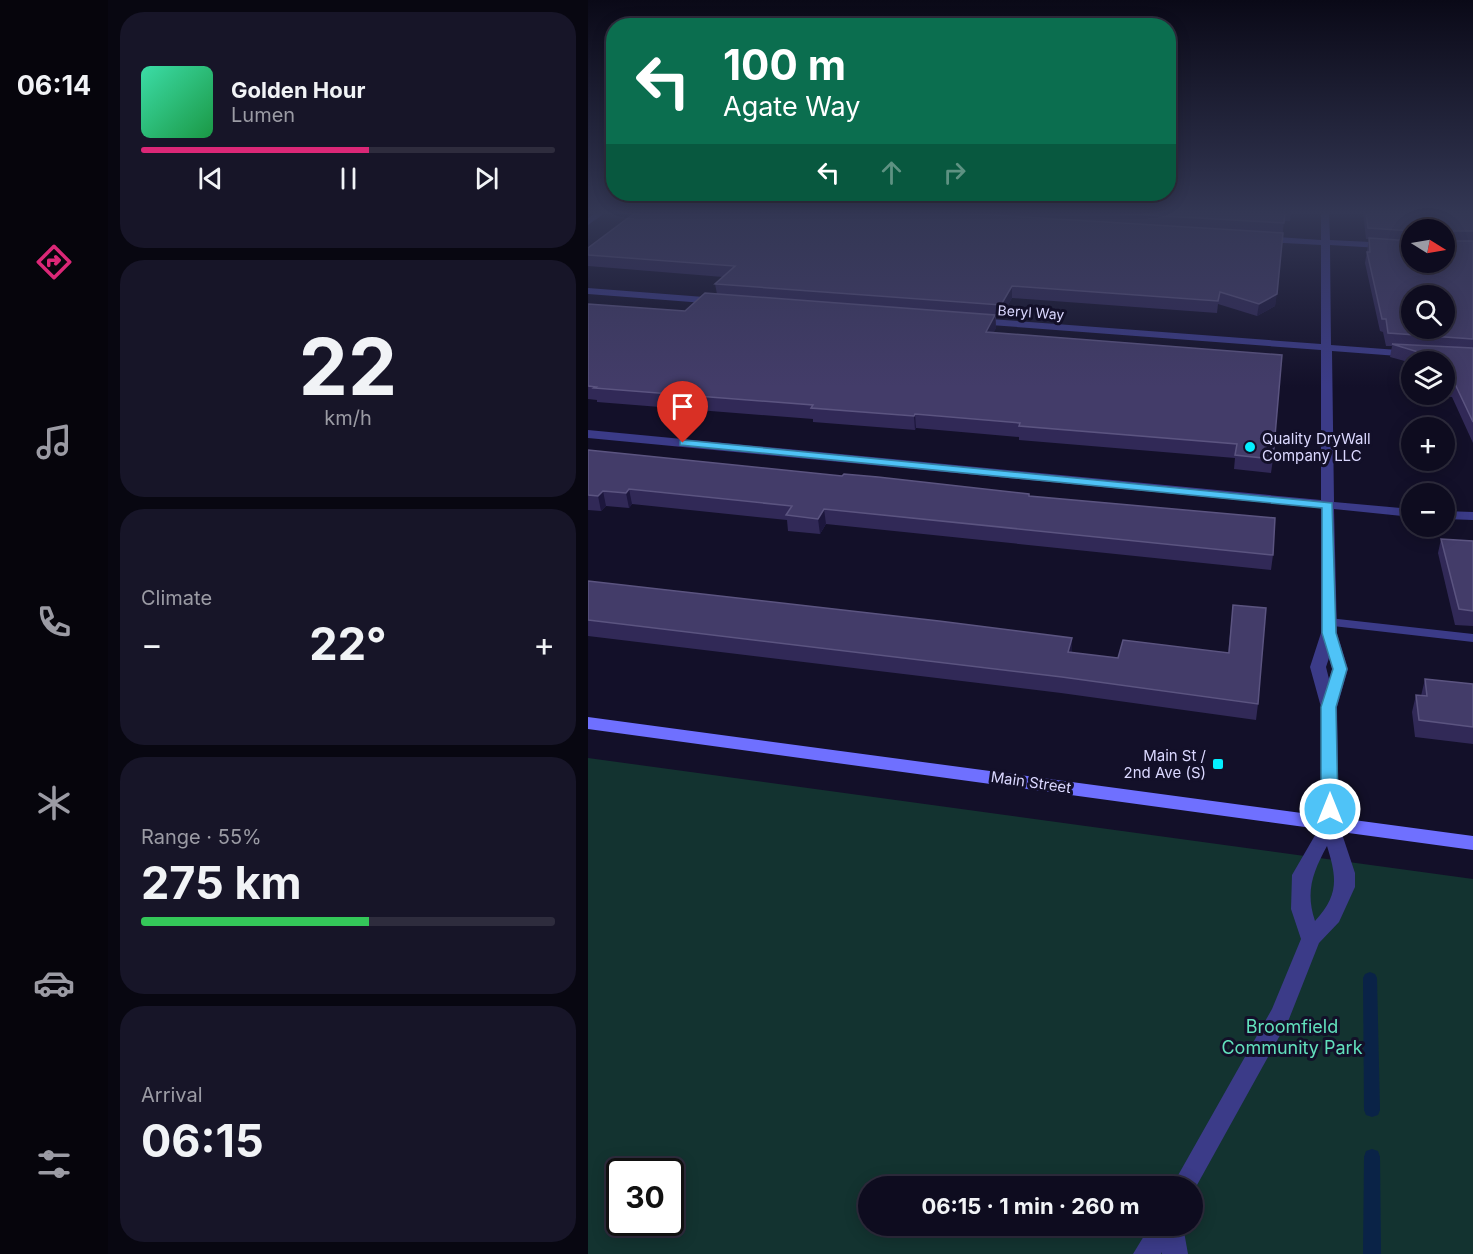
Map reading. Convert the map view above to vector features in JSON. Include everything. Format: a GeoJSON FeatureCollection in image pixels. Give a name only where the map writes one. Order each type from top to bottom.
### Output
{"type":"FeatureCollection","features":[{"type":"Feature","properties":{"kind":"main road","name":"Main Street"},"geometry":{"type":"LineString","coordinates":[[588,723],[1473,843]]}},
{"type":"Feature","properties":{"kind":"street"},"geometry":{"type":"LineString","coordinates":[[1190,1176],[1281,1013],[1311,939],[1332,916],[1345,887],[1345,873],[1330,825],[1329,707],[1340,669],[1329,628],[1326,271]]}},
{"type":"Feature","properties":{"kind":"street"},"geometry":{"type":"LineString","coordinates":[[588,291],[729,302]]}},
{"type":"Feature","properties":{"kind":"street","name":"Beryl Way"},"geometry":{"type":"LineString","coordinates":[[965,320],[1401,353]]}},
{"type":"Feature","properties":{"kind":"street"},"geometry":{"type":"LineString","coordinates":[[588,434],[1401,512]]}},
{"type":"Feature","properties":{"kind":"street"},"geometry":{"type":"LineString","coordinates":[[1455,515],[1473,516]]}},
{"type":"Feature","properties":{"kind":"street"},"geometry":{"type":"LineString","coordinates":[[1311,939],[1302,909],[1302,875],[1330,825]]}},
{"type":"Feature","properties":{"kind":"street"},"geometry":{"type":"LineString","coordinates":[[1146,1254],[1158,1236]]}},
{"type":"Feature","properties":{"kind":"street"},"geometry":{"type":"LineString","coordinates":[[1172,1236],[1175,1254]]}},
{"type":"Feature","properties":{"kind":"lane"},"geometry":{"type":"LineString","coordinates":[[1329,628],[1473,638]]}},
{"type":"Feature","properties":{"kind":"green space","name":"Broomfield Community Park"},"geometry":{"type":"Polygon","coordinates":[[[588,758],[1473,879],[1473,1254],[588,1254],[588,758]]]}},
{"type":"Feature","properties":{"kind":"building"},"geometry":{"type":"Polygon","coordinates":[[[730,271],[1279,271],[1277,294],[1259,304],[1220,292],[1218,301],[1012,286],[1001,305],[715,284],[730,271]]]}},
{"type":"Feature","properties":{"kind":"building"},"geometry":{"type":"Polygon","coordinates":[[[1371,271],[1455,273],[1455,271],[1473,271],[1473,339],[1455,338],[1455,285],[1401,285],[1401,334],[1388,333],[1386,319],[1382,319],[1371,271]]]}},
{"type":"Feature","properties":{"kind":"building"},"geometry":{"type":"Polygon","coordinates":[[[705,293],[995,315],[986,332],[1282,355],[1273,459],[1235,455],[1237,444],[1019,426],[1020,423],[915,414],[914,416],[811,408],[813,405],[588,386],[588,304],[685,311],[705,293]]]}},
{"type":"Feature","properties":{"kind":"building"},"geometry":{"type":"Polygon","coordinates":[[[1392,344],[1473,348],[1473,422],[1455,384],[1455,351],[1415,351],[1392,344]]]}},
{"type":"Feature","properties":{"kind":"building"},"geometry":{"type":"Polygon","coordinates":[[[588,450],[842,476],[844,474],[878,477],[1029,494],[1029,496],[1275,518],[1273,555],[824,509],[818,519],[786,515],[792,506],[629,489],[626,493],[603,491],[598,496],[588,495],[588,450]]]}},
{"type":"Feature","properties":{"kind":"building"},"geometry":{"type":"Polygon","coordinates":[[[1441,539],[1473,541],[1473,611],[1459,609],[1441,539]]]}},
{"type":"Feature","properties":{"kind":"building"},"geometry":{"type":"Polygon","coordinates":[[[588,581],[1072,638],[1068,652],[1118,658],[1123,640],[1229,653],[1233,605],[1266,608],[1258,704],[1062,677],[588,620],[588,581]]]}},
{"type":"Feature","properties":{"kind":"building"},"geometry":{"type":"Polygon","coordinates":[[[1425,679],[1473,684],[1473,727],[1419,720],[1416,695],[1427,696],[1425,679]]]}},
{"type":"Feature","properties":{"kind":"waterway"},"geometry":{"type":"LineString","coordinates":[[1370,978],[1372,1110]]}},
{"type":"Feature","properties":{"kind":"waterway"},"geometry":{"type":"LineString","coordinates":[[1372,1157],[1372,1254]]}},
{"type":"Feature","properties":{"kind":"place","name":"Quality DryWall Company LLC"},"geometry":{"type":"Point","coordinates":[1250,447]}},
{"type":"Feature","properties":{"kind":"place","name":"Main St / 2nd Ave (S)"},"geometry":{"type":"Point","coordinates":[1218,764]}},
{"type":"Feature","properties":{"kind":"route"},"geometry":{"type":"LineString","coordinates":[[683,443],[1328,505],[1329,633],[1340,669],[1329,707],[1330,809]]}}]}
